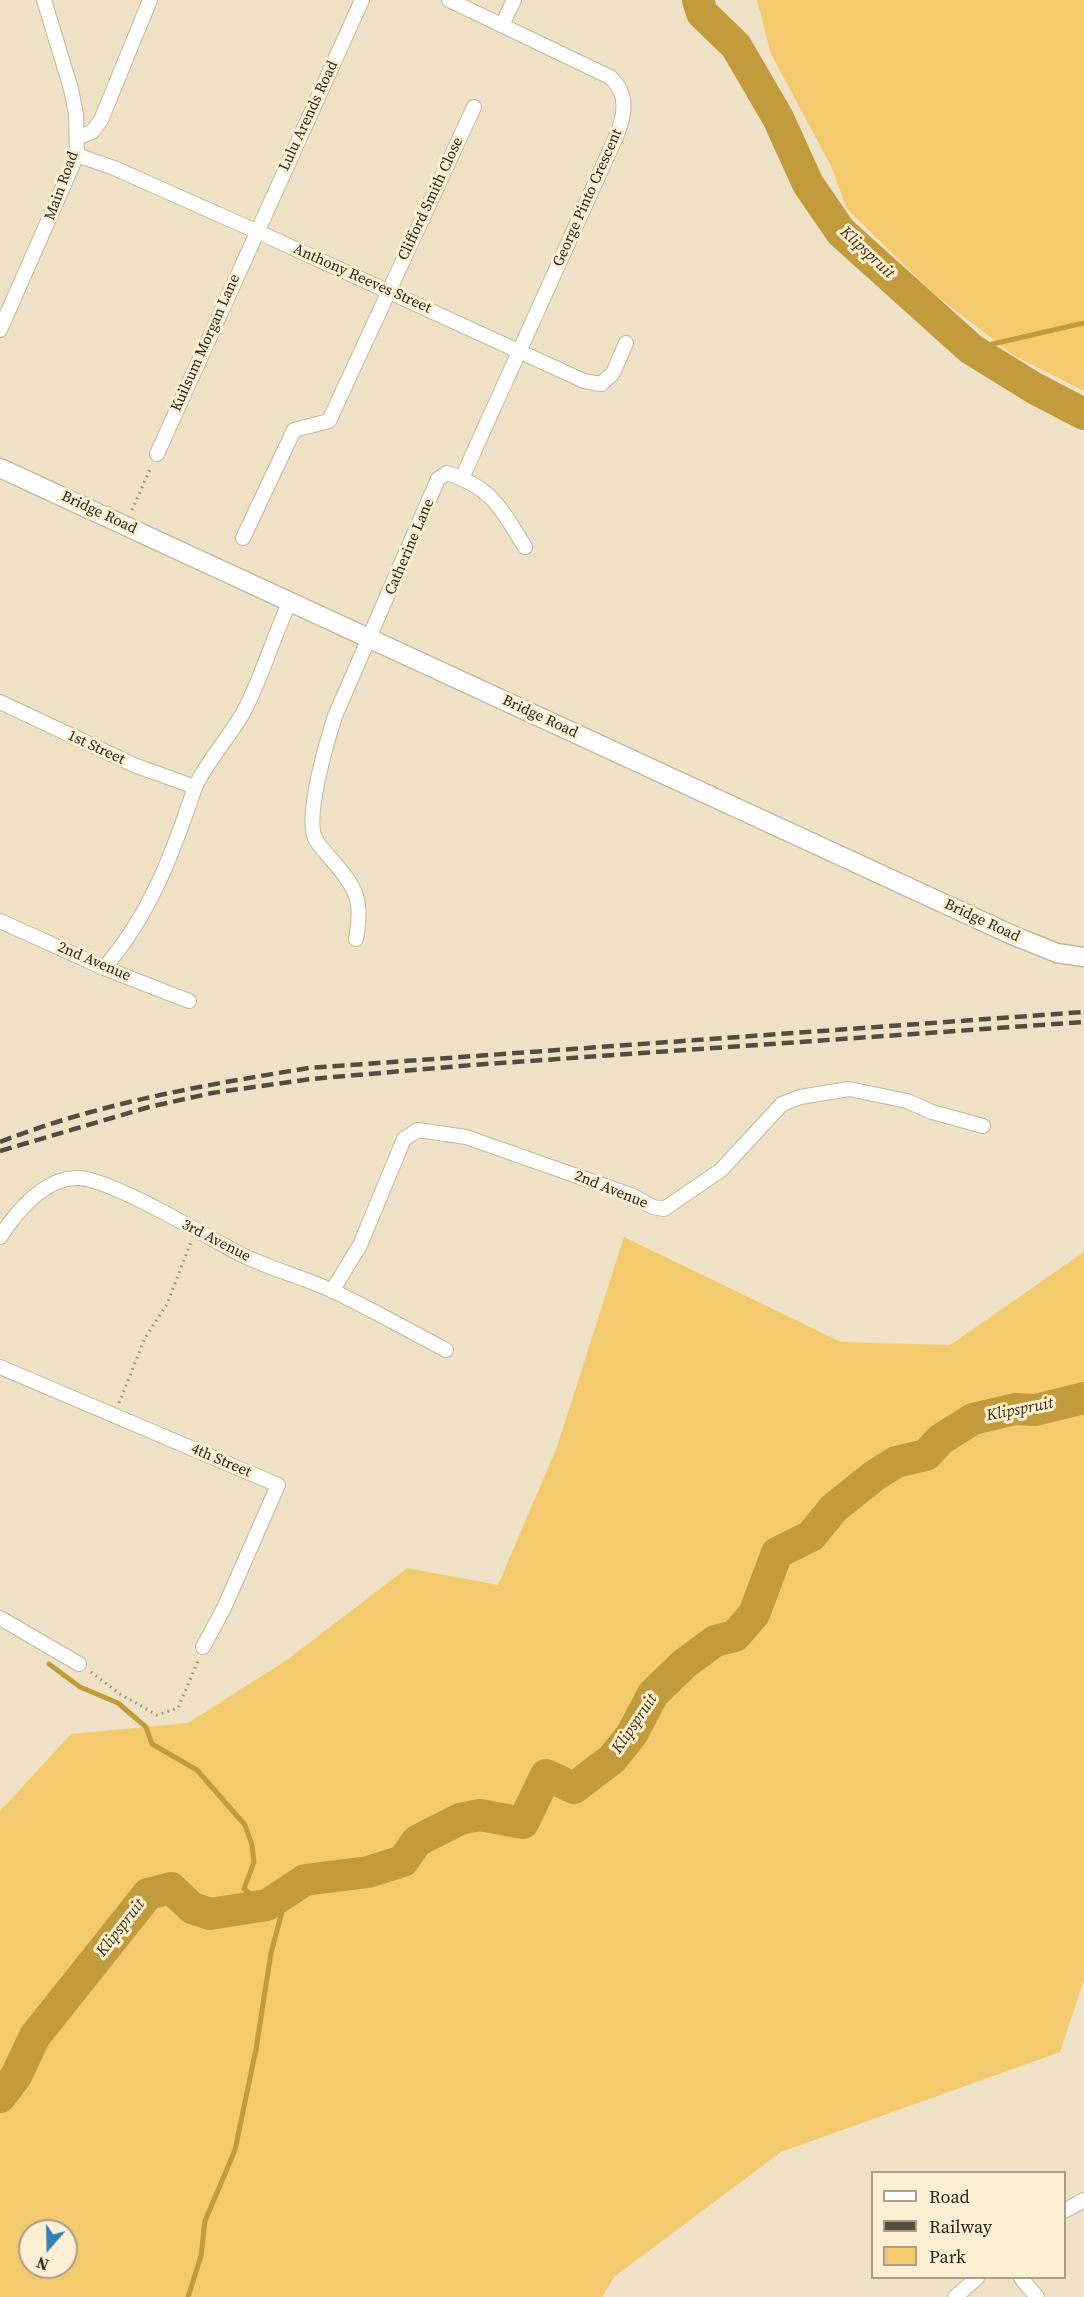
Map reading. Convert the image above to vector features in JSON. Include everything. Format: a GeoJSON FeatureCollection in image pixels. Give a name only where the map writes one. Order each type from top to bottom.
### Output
{"type":"FeatureCollection","features":[{"type":"Feature","properties":{"kind":"street","name":"Main Road"},"geometry":{"type":"LineString","coordinates":[[0,330],[77,155],[78,137],[65,63],[44,0]]}},
{"type":"Feature","properties":{"kind":"street"},"geometry":{"type":"LineString","coordinates":[[78,137],[92,132],[101,120],[150,0]]}},
{"type":"Feature","properties":{"kind":"street","name":"Lulu Arends Road"},"geometry":{"type":"LineString","coordinates":[[256,231],[362,0]]}},
{"type":"Feature","properties":{"kind":"street","name":"George Pinto Crescent"},"geometry":{"type":"LineString","coordinates":[[449,0],[610,77],[620,86],[624,97],[624,111],[616,137],[519,351]]}},
{"type":"Feature","properties":{"kind":"street"},"geometry":{"type":"LineString","coordinates":[[502,25],[514,0]]}},
{"type":"Feature","properties":{"kind":"street","name":"Clifford Smith Close"},"geometry":{"type":"LineString","coordinates":[[243,538],[294,430],[329,421],[474,107]]}},
{"type":"Feature","properties":{"kind":"street","name":"Anthony Reeves Street"},"geometry":{"type":"LineString","coordinates":[[77,155],[114,168],[256,231],[584,381],[602,384],[614,373],[626,343]]}},
{"type":"Feature","properties":{"kind":"street","name":"Kuilsum Morgan Lane"},"geometry":{"type":"LineString","coordinates":[[157,454],[256,231]]}},
{"type":"Feature","properties":{"kind":"street"},"geometry":{"type":"LineString","coordinates":[[519,351],[462,478],[495,499],[525,547]]}},
{"type":"Feature","properties":{"kind":"street","name":"Bridge Road"},"geometry":{"type":"LineString","coordinates":[[0,468],[1012,935],[1057,953],[1084,957]]}},
{"type":"Feature","properties":{"kind":"street","name":"Catherine Lane"},"geometry":{"type":"LineString","coordinates":[[371,639],[438,479],[447,473],[462,478]]}},
{"type":"Feature","properties":{"kind":"street"},"geometry":{"type":"LineString","coordinates":[[104,968],[134,930],[157,890],[195,787],[257,686],[290,602]]}},
{"type":"Feature","properties":{"kind":"street"},"geometry":{"type":"LineString","coordinates":[[356,939],[360,917],[356,891],[315,838],[313,818],[328,737],[371,639]]}},
{"type":"Feature","properties":{"kind":"street","name":"1st Street"},"geometry":{"type":"LineString","coordinates":[[0,702],[134,765],[195,787]]}},
{"type":"Feature","properties":{"kind":"street","name":"2nd Avenue"},"geometry":{"type":"LineString","coordinates":[[0,921],[104,968],[189,1001]]}},
{"type":"Feature","properties":{"kind":"street","name":"2nd Avenue"},"geometry":{"type":"LineString","coordinates":[[332,1291],[360,1245],[404,1139],[418,1130],[466,1137],[631,1195],[653,1207],[664,1209],[722,1170],[782,1104],[800,1097],[849,1089],[907,1101],[932,1112],[983,1126]]}},
{"type":"Feature","properties":{"kind":"street","name":"3rd Avenue"},"geometry":{"type":"LineString","coordinates":[[0,1237],[11,1220],[39,1192],[62,1181],[80,1178],[116,1189],[243,1255],[332,1291],[446,1350]]}},
{"type":"Feature","properties":{"kind":"street","name":"4th Street"},"geometry":{"type":"LineString","coordinates":[[0,1367],[278,1485],[224,1608],[202,1647]]}},
{"type":"Feature","properties":{"kind":"street"},"geometry":{"type":"LineString","coordinates":[[0,1618],[80,1664]]}},
{"type":"Feature","properties":{"kind":"street"},"geometry":{"type":"LineString","coordinates":[[1066,2210],[1084,2199]]}},
{"type":"Feature","properties":{"kind":"street"},"geometry":{"type":"LineString","coordinates":[[955,2297],[975,2279]]}},
{"type":"Feature","properties":{"kind":"street"},"geometry":{"type":"LineString","coordinates":[[1023,2279],[1037,2297]]}},
{"type":"Feature","properties":{"kind":"path"},"geometry":{"type":"LineString","coordinates":[[125,525],[157,454]]}},
{"type":"Feature","properties":{"kind":"path"},"geometry":{"type":"LineString","coordinates":[[114,1415],[145,1338],[167,1304],[196,1231]]}},
{"type":"Feature","properties":{"kind":"path"},"geometry":{"type":"LineString","coordinates":[[80,1664],[120,1694],[157,1715],[178,1708],[191,1681],[202,1647]]}},
{"type":"Feature","properties":{"kind":"green space"},"geometry":{"type":"Polygon","coordinates":[[[757,0],[1084,0],[1084,391],[1013,355],[933,293],[847,209],[831,166],[771,54],[757,0]]]}},
{"type":"Feature","properties":{"kind":"green space"},"geometry":{"type":"Polygon","coordinates":[[[624,1237],[841,1342],[950,1345],[1084,1252],[1084,1980],[1060,2052],[781,2152],[615,2276],[602,2297],[0,2297],[0,1811],[71,1734],[188,1723],[287,1660],[407,1568],[498,1585],[557,1447],[624,1237]]]}},
{"type":"Feature","properties":{"kind":"waterway","name":"Klipspruit"},"geometry":{"type":"LineString","coordinates":[[698,0],[702,13],[736,46],[778,118],[808,184],[841,232],[971,349],[1034,388],[1084,414]]}},
{"type":"Feature","properties":{"kind":"waterway"},"geometry":{"type":"LineString","coordinates":[[971,349],[1084,323]]}},
{"type":"Feature","properties":{"kind":"waterway","name":"Klipspruit"},"geometry":{"type":"LineString","coordinates":[[0,2097],[16,2076],[35,2036],[148,1894],[171,1888],[192,1908],[210,1914],[267,1905],[305,1880],[368,1872],[403,1861],[417,1841],[460,1819],[480,1815],[523,1823],[546,1775],[574,1788],[612,1759],[632,1734],[653,1694],[684,1664],[715,1641],[735,1636],[754,1614],[777,1553],[811,1536],[834,1508],[874,1476],[896,1462],[926,1455],[941,1439],[973,1419],[1015,1409],[1035,1410],[1084,1398]]}},
{"type":"Feature","properties":{"kind":"waterway"},"geometry":{"type":"LineString","coordinates":[[49,1664],[80,1687],[118,1703],[146,1727],[152,1744],[197,1770],[245,1825],[252,1845],[254,1862],[244,1889],[267,1905]]}},
{"type":"Feature","properties":{"kind":"waterway"},"geometry":{"type":"LineString","coordinates":[[188,2297],[201,2256],[205,2221],[235,2150],[256,2049],[271,1953],[287,1893]]}},
{"type":"Feature","properties":{"kind":"railway"},"geometry":{"type":"LineString","coordinates":[[0,1142],[37,1128],[114,1106],[230,1081],[309,1068],[1084,1012]]}},
{"type":"Feature","properties":{"kind":"railway"},"geometry":{"type":"LineString","coordinates":[[0,1151],[149,1107],[212,1093],[311,1079],[472,1065],[1084,1022]]}}]}
